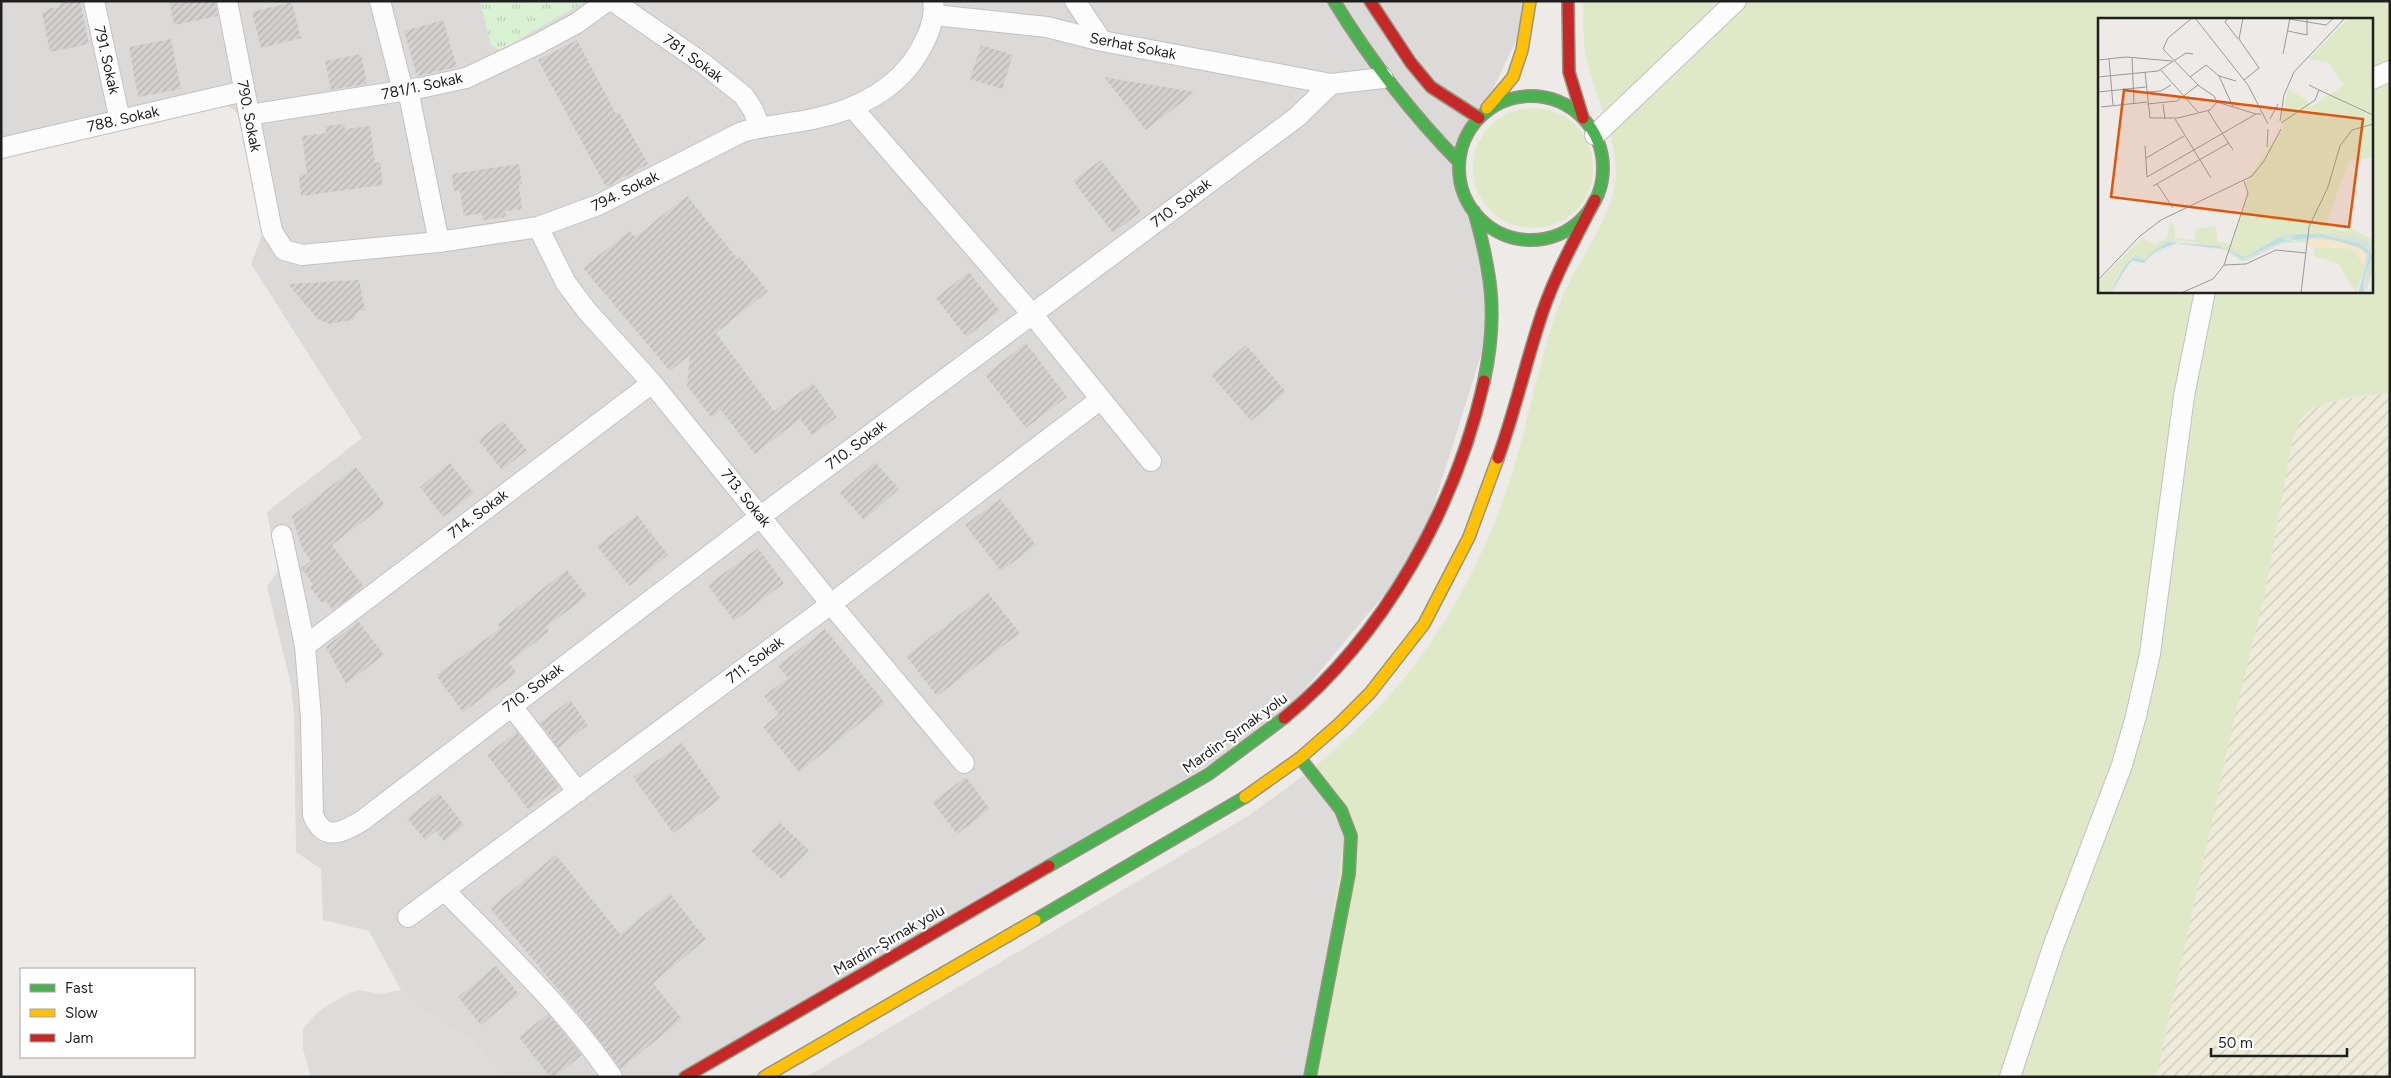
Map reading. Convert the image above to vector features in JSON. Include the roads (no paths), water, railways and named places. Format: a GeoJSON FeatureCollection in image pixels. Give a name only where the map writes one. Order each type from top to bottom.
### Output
{"type":"FeatureCollection","features":[{"type":"Feature","properties":{"kind":"main road"},"geometry":{"type":"LineString","coordinates":[[1334,1],[1383,78],[1424,128],[1459,162]]}},
{"type":"Feature","properties":{"kind":"main road"},"geometry":{"type":"LineString","coordinates":[[1370,1],[1410,63],[1431,87],[1479,118]]}},
{"type":"Feature","properties":{"kind":"main road"},"geometry":{"type":"LineString","coordinates":[[1530,1],[1522,50],[1512,77],[1469,131],[1462,146],[1459,162],[1460,180],[1465,196],[1474,211],[1486,224],[1502,233],[1519,238],[1537,239],[1555,235],[1571,227],[1585,215],[1595,200]]}},
{"type":"Feature","properties":{"kind":"main road"},"geometry":{"type":"LineString","coordinates":[[764,1077],[1239,801],[1300,758],[1339,724],[1382,678],[1424,624],[1469,537],[1513,416],[1541,316],[1565,259],[1595,200],[1602,179],[1602,156],[1595,135],[1583,118],[1569,72],[1568,1]]}},
{"type":"Feature","properties":{"kind":"main road"},"geometry":{"type":"LineString","coordinates":[[1479,118],[1497,104],[1519,97],[1542,96],[1564,104],[1583,118]]}},
{"type":"Feature","properties":{"kind":"main road","name":"Mardin-Şırnak yolu"},"geometry":{"type":"LineString","coordinates":[[685,1077],[1209,774],[1274,726],[1312,694],[1341,664],[1385,607],[1419,552],[1456,467],[1477,409],[1490,351],[1493,316],[1492,286],[1488,258],[1474,211]]}},
{"type":"Feature","properties":{"kind":"main road"},"geometry":{"type":"LineString","coordinates":[[1300,758],[1341,810],[1350,836],[1349,874],[1310,1077]]}},
{"type":"Feature","properties":{"kind":"street","name":"791. Sokak"},"geometry":{"type":"LineString","coordinates":[[94,1],[120,120]]}},
{"type":"Feature","properties":{"kind":"street","name":"790. Sokak"},"geometry":{"type":"LineString","coordinates":[[227,1],[272,231]]}},
{"type":"Feature","properties":{"kind":"street"},"geometry":{"type":"LineString","coordinates":[[380,1],[405,90],[439,242]]}},
{"type":"Feature","properties":{"kind":"street","name":"781/1. Sokak"},"geometry":{"type":"LineString","coordinates":[[249,116],[448,83],[491,67],[577,23],[607,1]]}},
{"type":"Feature","properties":{"kind":"street","name":"781. Sokak"},"geometry":{"type":"LineString","coordinates":[[613,1],[704,64],[744,96],[753,110],[760,127]]}},
{"type":"Feature","properties":{"kind":"street"},"geometry":{"type":"LineString","coordinates":[[1075,1],[1102,41]]}},
{"type":"Feature","properties":{"kind":"street"},"geometry":{"type":"LineString","coordinates":[[1595,135],[1736,1]]}},
{"type":"Feature","properties":{"kind":"street","name":"794. Sokak"},"geometry":{"type":"LineString","coordinates":[[272,231],[284,250],[302,255],[439,242],[538,227],[598,205],[726,140],[760,127],[814,119],[852,107],[871,98],[906,71],[927,38],[934,8]]}},
{"type":"Feature","properties":{"kind":"street","name":"Serhat Sokak"},"geometry":{"type":"LineString","coordinates":[[934,8],[1047,27],[1102,41],[1331,84]]}},
{"type":"Feature","properties":{"kind":"street"},"geometry":{"type":"LineString","coordinates":[[2374,78],[2390,71]]}},
{"type":"Feature","properties":{"kind":"street"},"geometry":{"type":"LineString","coordinates":[[1331,84],[1383,78]]}},
{"type":"Feature","properties":{"kind":"street","name":"710. Sokak"},"geometry":{"type":"LineString","coordinates":[[305,646],[314,815],[321,829],[329,833],[337,833],[350,829],[363,820],[760,516],[1297,117],[1331,84]]}},
{"type":"Feature","properties":{"kind":"street","name":"788. Sokak"},"geometry":{"type":"LineString","coordinates":[[1,148],[244,91]]}},
{"type":"Feature","properties":{"kind":"street"},"geometry":{"type":"LineString","coordinates":[[852,107],[1032,314],[1151,461]]}},
{"type":"Feature","properties":{"kind":"street","name":"713. Sokak"},"geometry":{"type":"LineString","coordinates":[[538,227],[566,283],[587,311],[652,383],[831,604],[964,763]]}},
{"type":"Feature","properties":{"kind":"street"},"geometry":{"type":"LineString","coordinates":[[2010,1077],[2053,947],[2122,765],[2136,716],[2150,654],[2184,396],[2205,292]]}},
{"type":"Feature","properties":{"kind":"street","name":"714. Sokak"},"geometry":{"type":"LineString","coordinates":[[305,646],[652,383]]}},
{"type":"Feature","properties":{"kind":"street","name":"711. Sokak"},"geometry":{"type":"LineString","coordinates":[[408,917],[831,604],[1101,400]]}},
{"type":"Feature","properties":{"kind":"street"},"geometry":{"type":"LineString","coordinates":[[282,535],[305,646]]}},
{"type":"Feature","properties":{"kind":"street"},"geometry":{"type":"LineString","coordinates":[[511,705],[578,792]]}},
{"type":"Feature","properties":{"kind":"street"},"geometry":{"type":"LineString","coordinates":[[445,891],[557,1006],[612,1077]]}}]}
